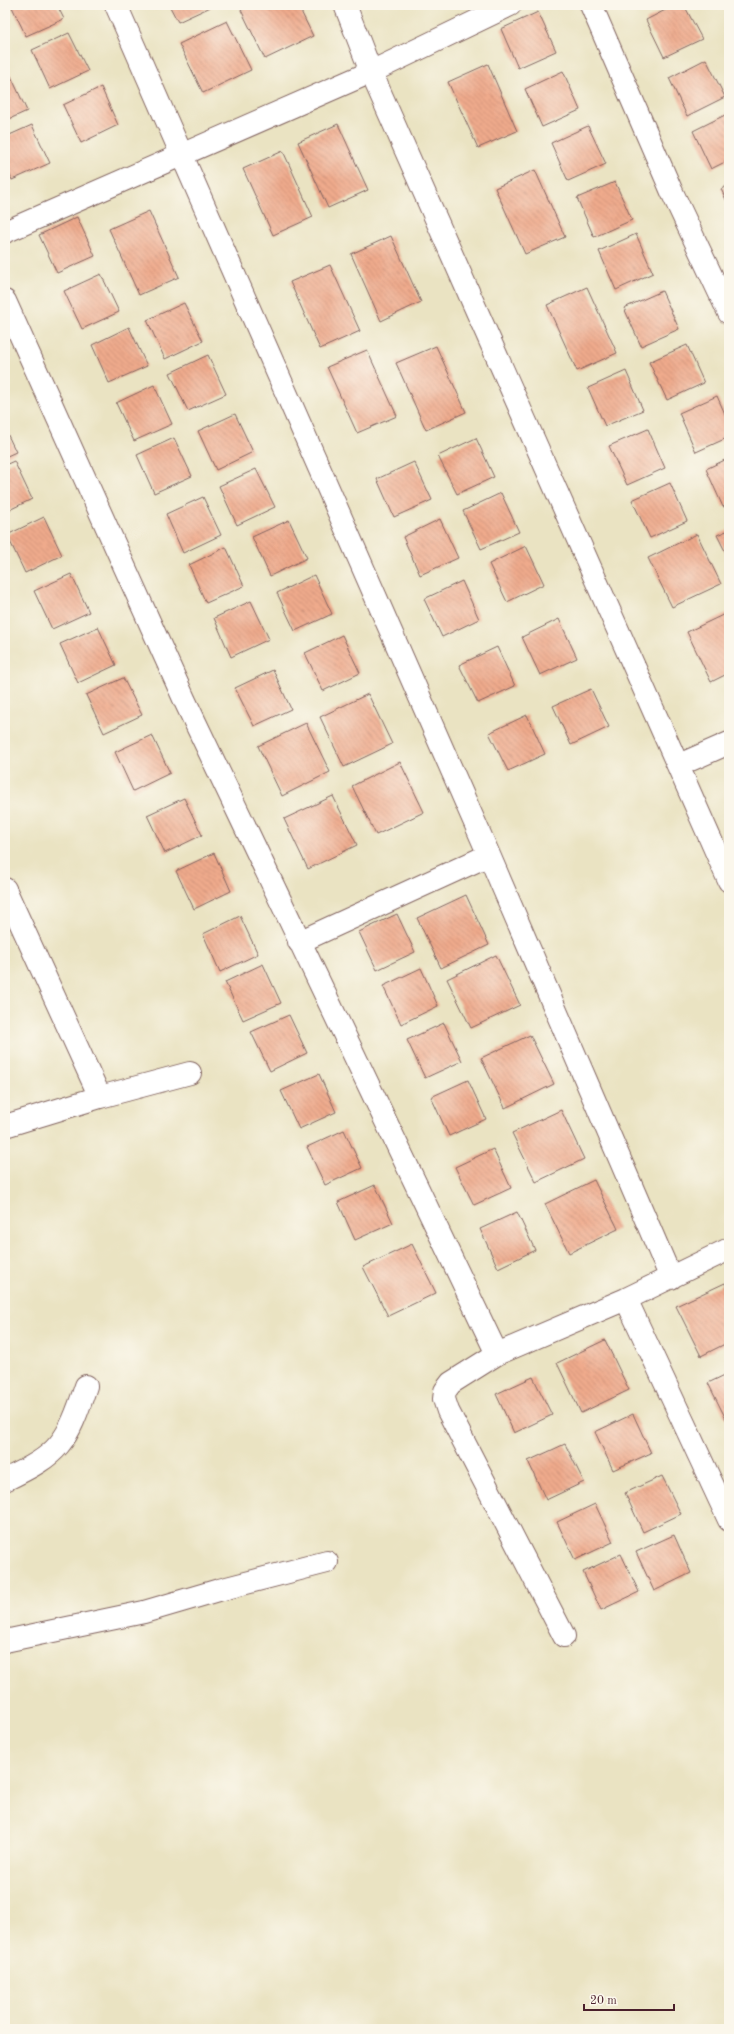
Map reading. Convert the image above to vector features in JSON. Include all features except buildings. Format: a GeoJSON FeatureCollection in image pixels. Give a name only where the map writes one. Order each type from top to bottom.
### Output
{"type":"FeatureCollection","features":[{"type":"Feature","properties":{"kind":"street"},"geometry":{"type":"LineString","coordinates":[[116,5],[180,154],[489,855],[671,1278]]}},
{"type":"Feature","properties":{"kind":"street"},"geometry":{"type":"LineString","coordinates":[[345,5],[371,72],[679,765],[729,881]]}},
{"type":"Feature","properties":{"kind":"street"},"geometry":{"type":"LineString","coordinates":[[5,232],[180,154],[371,72],[510,5]]}},
{"type":"Feature","properties":{"kind":"street"},"geometry":{"type":"LineString","coordinates":[[591,5],[672,192],[729,313]]}},
{"type":"Feature","properties":{"kind":"street"},"geometry":{"type":"LineString","coordinates":[[5,301],[185,701],[497,1354]]}},
{"type":"Feature","properties":{"kind":"street"},"geometry":{"type":"LineString","coordinates":[[679,765],[729,743]]}},
{"type":"Feature","properties":{"kind":"street"},"geometry":{"type":"LineString","coordinates":[[299,942],[489,855]]}},
{"type":"Feature","properties":{"kind":"street"},"geometry":{"type":"LineString","coordinates":[[5,889],[100,1097]]}},
{"type":"Feature","properties":{"kind":"street"},"geometry":{"type":"LineString","coordinates":[[5,1126],[100,1097],[190,1073]]}},
{"type":"Feature","properties":{"kind":"street"},"geometry":{"type":"LineString","coordinates":[[564,1636],[448,1411],[444,1399],[445,1391],[451,1383],[497,1354],[626,1299],[729,1249]]}},
{"type":"Feature","properties":{"kind":"street"},"geometry":{"type":"LineString","coordinates":[[626,1299],[729,1520]]}},
{"type":"Feature","properties":{"kind":"street"},"geometry":{"type":"LineString","coordinates":[[5,1480],[35,1466],[59,1447],[74,1423],[86,1386]]}},
{"type":"Feature","properties":{"kind":"street"},"geometry":{"type":"LineString","coordinates":[[5,1641],[144,1612],[219,1590],[327,1562]]}}]}
